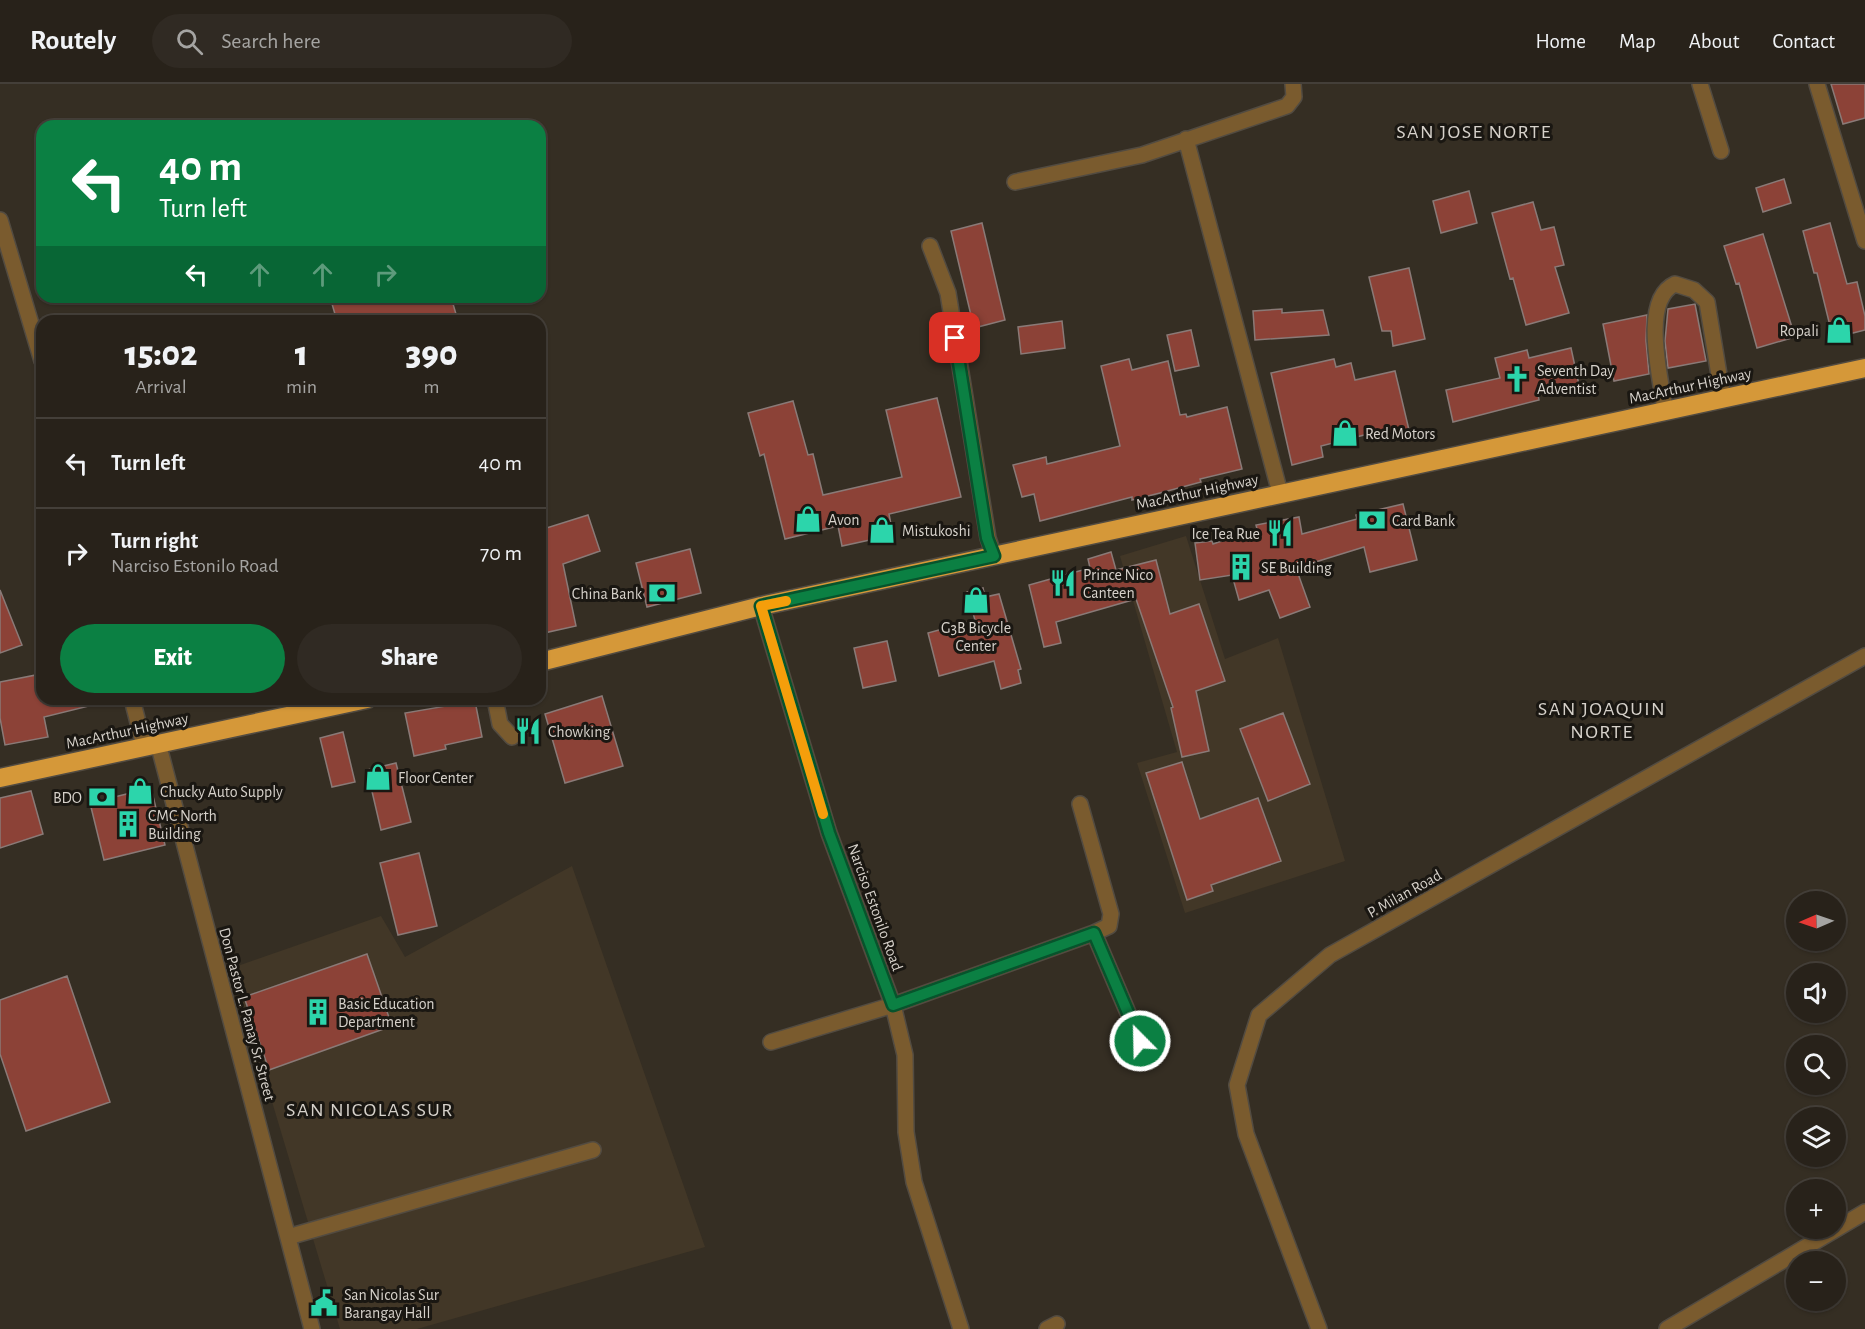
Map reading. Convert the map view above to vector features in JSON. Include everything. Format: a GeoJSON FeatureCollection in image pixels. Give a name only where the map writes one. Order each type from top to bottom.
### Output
{"type":"FeatureCollection","features":[{"type":"Feature","properties":{"kind":"highway","name":"MacArthur Highway"},"geometry":{"type":"LineString","coordinates":[[546,660],[761,606],[1865,368]]}},
{"type":"Feature","properties":{"kind":"highway","name":"MacArthur Highway"},"geometry":{"type":"LineString","coordinates":[[0,778],[335,705]]}},
{"type":"Feature","properties":{"kind":"street"},"geometry":{"type":"LineString","coordinates":[[1015,182],[1142,155],[1287,106],[1294,97],[1293,84]]}},
{"type":"Feature","properties":{"kind":"street"},"geometry":{"type":"LineString","coordinates":[[1700,84],[1721,151]]}},
{"type":"Feature","properties":{"kind":"street"},"geometry":{"type":"LineString","coordinates":[[1817,84],[1865,241]]}},
{"type":"Feature","properties":{"kind":"street"},"geometry":{"type":"LineString","coordinates":[[1186,139],[1280,493]]}},
{"type":"Feature","properties":{"kind":"street"},"geometry":{"type":"LineString","coordinates":[[0,220],[36,341]]}},
{"type":"Feature","properties":{"kind":"street"},"geometry":{"type":"LineString","coordinates":[[930,246],[948,293],[987,538],[994,556]]}},
{"type":"Feature","properties":{"kind":"street"},"geometry":{"type":"LineString","coordinates":[[1665,410],[1654,326],[1665,289],[1675,284],[1694,290],[1707,302],[1723,399]]}},
{"type":"Feature","properties":{"kind":"street","name":"Narciso Estonilo Road"},"geometry":{"type":"LineString","coordinates":[[761,606],[829,833],[893,1005],[905,1055],[906,1132],[914,1182],[961,1329]]}},
{"type":"Feature","properties":{"kind":"street","name":"P. Milan Road"},"geometry":{"type":"LineString","coordinates":[[1319,1329],[1246,1134],[1237,1086],[1259,1015],[1330,955],[1865,656]]}},
{"type":"Feature","properties":{"kind":"street","name":"Don Pastor L. Panay Sr. Street"},"geometry":{"type":"LineString","coordinates":[[135,705],[151,744],[312,1329]]}},
{"type":"Feature","properties":{"kind":"street"},"geometry":{"type":"LineString","coordinates":[[496,705],[500,724],[512,737]]}},
{"type":"Feature","properties":{"kind":"street"},"geometry":{"type":"LineString","coordinates":[[771,1042],[893,1005],[1109,926],[1111,914],[1080,804]]}},
{"type":"Feature","properties":{"kind":"street"},"geometry":{"type":"LineString","coordinates":[[1094,933],[1140,1041]]}},
{"type":"Feature","properties":{"kind":"street"},"geometry":{"type":"LineString","coordinates":[[288,1238],[593,1150]]}},
{"type":"Feature","properties":{"kind":"street"},"geometry":{"type":"LineString","coordinates":[[1667,1329],[1865,1212]]}},
{"type":"Feature","properties":{"kind":"shaded area"},"geometry":{"type":"Polygon","coordinates":[[[1186,536],[1225,659],[1278,638],[1345,861],[1185,913],[1137,763],[1177,752],[1120,556],[1186,536]]]}},
{"type":"Feature","properties":{"kind":"shaded area"},"geometry":{"type":"Polygon","coordinates":[[[572,866],[705,1247],[417,1329],[340,1329],[232,968],[381,916],[405,957],[572,866]]]}},
{"type":"Feature","properties":{"kind":"building"},"geometry":{"type":"Polygon","coordinates":[[[1831,84],[1865,84],[1865,118],[1843,124],[1831,84]]]}},
{"type":"Feature","properties":{"kind":"building"},"geometry":{"type":"Polygon","coordinates":[[[1784,179],[1791,203],[1763,212],[1756,188],[1784,179]]]}},
{"type":"Feature","properties":{"kind":"building"},"geometry":{"type":"Polygon","coordinates":[[[1469,191],[1477,223],[1441,233],[1433,201],[1469,191]]]}},
{"type":"Feature","properties":{"kind":"building"},"geometry":{"type":"Polygon","coordinates":[[[1533,202],[1541,230],[1554,227],[1564,265],[1555,267],[1569,313],[1526,325],[1513,278],[1510,279],[1492,213],[1533,202]]]}},
{"type":"Feature","properties":{"kind":"building"},"geometry":{"type":"Polygon","coordinates":[[[982,223],[1005,320],[974,328],[951,231],[982,223]]]}},
{"type":"Feature","properties":{"kind":"building"},"geometry":{"type":"Polygon","coordinates":[[[1830,223],[1847,284],[1857,282],[1865,316],[1865,330],[1833,338],[1817,273],[1814,273],[1803,231],[1830,223]]]}},
{"type":"Feature","properties":{"kind":"building"},"geometry":{"type":"Polygon","coordinates":[[[1763,234],[1795,337],[1757,348],[1739,283],[1736,284],[1724,246],[1763,234]]]}},
{"type":"Feature","properties":{"kind":"building"},"geometry":{"type":"Polygon","coordinates":[[[1409,268],[1425,339],[1393,346],[1391,331],[1382,331],[1369,277],[1409,268]]]}},
{"type":"Feature","properties":{"kind":"building"},"geometry":{"type":"Polygon","coordinates":[[[332,303],[453,303],[456,315],[335,315],[332,303]]]}},
{"type":"Feature","properties":{"kind":"building"},"geometry":{"type":"Polygon","coordinates":[[[1695,304],[1706,361],[1668,368],[1665,341],[1668,309],[1695,304]]]}},
{"type":"Feature","properties":{"kind":"building"},"geometry":{"type":"Polygon","coordinates":[[[1282,309],[1282,313],[1323,310],[1329,335],[1255,340],[1253,311],[1282,309]]]}},
{"type":"Feature","properties":{"kind":"building"},"geometry":{"type":"Polygon","coordinates":[[[1647,315],[1646,341],[1649,374],[1614,381],[1603,324],[1647,315]]]}},
{"type":"Feature","properties":{"kind":"building"},"geometry":{"type":"Polygon","coordinates":[[[1062,321],[1065,348],[1021,354],[1018,327],[1062,321]]]}},
{"type":"Feature","properties":{"kind":"building"},"geometry":{"type":"Polygon","coordinates":[[[1191,330],[1199,366],[1175,371],[1167,335],[1191,330]]]}},
{"type":"Feature","properties":{"kind":"building"},"geometry":{"type":"Polygon","coordinates":[[[1571,348],[1579,385],[1538,394],[1539,400],[1453,422],[1446,390],[1500,378],[1495,358],[1527,350],[1529,358],[1571,348]]]}},
{"type":"Feature","properties":{"kind":"building"},"geometry":{"type":"Polygon","coordinates":[[[1129,359],[1132,370],[1168,361],[1180,415],[1186,414],[1187,417],[1227,407],[1242,469],[1200,479],[1201,482],[1160,493],[1132,500],[1132,497],[1040,521],[1034,494],[1022,497],[1013,465],[1046,457],[1047,464],[1120,446],[1101,366],[1129,359]]]}},
{"type":"Feature","properties":{"kind":"building"},"geometry":{"type":"Polygon","coordinates":[[[1334,359],[1336,367],[1351,363],[1355,380],[1395,371],[1409,430],[1373,438],[1372,433],[1321,446],[1323,457],[1292,465],[1271,373],[1334,359]]]}},
{"type":"Feature","properties":{"kind":"building"},"geometry":{"type":"Polygon","coordinates":[[[937,398],[961,497],[889,514],[893,535],[842,546],[838,526],[785,539],[764,454],[760,456],[748,413],[793,401],[808,455],[813,454],[823,495],[902,477],[886,410],[937,398]]]}},
{"type":"Feature","properties":{"kind":"building"},"geometry":{"type":"Polygon","coordinates":[[[1403,504],[1417,560],[1370,572],[1364,547],[1296,568],[1310,607],[1280,618],[1269,590],[1239,600],[1232,575],[1200,580],[1195,543],[1212,541],[1213,544],[1257,529],[1256,525],[1299,517],[1302,534],[1357,519],[1356,515],[1403,504]]]}},
{"type":"Feature","properties":{"kind":"building"},"geometry":{"type":"Polygon","coordinates":[[[588,515],[600,551],[563,564],[576,626],[546,633],[546,528],[588,515]]]}},
{"type":"Feature","properties":{"kind":"building"},"geometry":{"type":"Polygon","coordinates":[[[690,549],[701,593],[647,607],[636,563],[690,549]]]}},
{"type":"Feature","properties":{"kind":"building"},"geometry":{"type":"Polygon","coordinates":[[[1111,552],[1116,570],[1156,560],[1170,614],[1199,604],[1225,681],[1196,691],[1209,751],[1182,757],[1171,708],[1173,707],[1136,599],[1056,622],[1061,643],[1044,647],[1029,585],[1090,568],[1088,559],[1111,552]]]}},
{"type":"Feature","properties":{"kind":"building"},"geometry":{"type":"Polygon","coordinates":[[[983,588],[985,597],[999,594],[1021,669],[1018,670],[1021,683],[1001,689],[994,661],[939,676],[928,633],[975,620],[967,592],[983,588]]]}},
{"type":"Feature","properties":{"kind":"building"},"geometry":{"type":"Polygon","coordinates":[[[0,590],[22,645],[0,653],[0,590]]]}},
{"type":"Feature","properties":{"kind":"building"},"geometry":{"type":"Polygon","coordinates":[[[887,641],[896,681],[863,688],[854,648],[887,641]]]}},
{"type":"Feature","properties":{"kind":"building"},"geometry":{"type":"Polygon","coordinates":[[[36,675],[36,705],[93,705],[44,717],[48,737],[5,745],[0,718],[0,682],[36,675]]]}},
{"type":"Feature","properties":{"kind":"building"},"geometry":{"type":"Polygon","coordinates":[[[602,696],[623,766],[565,783],[545,714],[602,696]]]}},
{"type":"Feature","properties":{"kind":"building"},"geometry":{"type":"Polygon","coordinates":[[[452,705],[476,705],[482,737],[445,745],[446,749],[414,756],[405,713],[452,705]]]}},
{"type":"Feature","properties":{"kind":"building"},"geometry":{"type":"Polygon","coordinates":[[[1283,713],[1310,784],[1268,801],[1240,729],[1283,713]]]}},
{"type":"Feature","properties":{"kind":"building"},"geometry":{"type":"Polygon","coordinates":[[[343,732],[355,782],[332,787],[320,738],[343,732]]]}},
{"type":"Feature","properties":{"kind":"building"},"geometry":{"type":"Polygon","coordinates":[[[1182,762],[1200,819],[1258,798],[1281,861],[1211,885],[1213,891],[1187,900],[1146,773],[1182,762]]]}},
{"type":"Feature","properties":{"kind":"building"},"geometry":{"type":"Polygon","coordinates":[[[396,763],[411,822],[381,830],[367,770],[396,763]]]}},
{"type":"Feature","properties":{"kind":"building","name":"CMC North Building"},"geometry":{"type":"Polygon","coordinates":[[[151,788],[165,845],[104,860],[90,803],[151,788]]]}},
{"type":"Feature","properties":{"kind":"building"},"geometry":{"type":"Polygon","coordinates":[[[31,791],[43,834],[0,848],[0,798],[31,791]]]}},
{"type":"Feature","properties":{"kind":"building"},"geometry":{"type":"Polygon","coordinates":[[[419,853],[437,926],[398,935],[380,863],[419,853]]]}},
{"type":"Feature","properties":{"kind":"building","name":"Basic Education Department"},"geometry":{"type":"Polygon","coordinates":[[[367,954],[392,1026],[269,1070],[244,997],[367,954]]]}},
{"type":"Feature","properties":{"kind":"building"},"geometry":{"type":"Polygon","coordinates":[[[67,976],[110,1102],[26,1131],[0,1054],[0,1000],[67,976]]]}},
{"type":"Feature","properties":{"kind":"slow traffic"},"geometry":{"type":"LineString","coordinates":[[786,601],[761,606],[823,814]]}},
{"type":"Feature","properties":{"kind":"place","name":"Ropali"},"geometry":{"type":"Point","coordinates":[1839,330]}},
{"type":"Feature","properties":{"kind":"place","name":"Seventh Day Adventist"},"geometry":{"type":"Point","coordinates":[1517,379]}},
{"type":"Feature","properties":{"kind":"place","name":"Red Motors"},"geometry":{"type":"Point","coordinates":[1345,433]}},
{"type":"Feature","properties":{"kind":"place","name":"Avon"},"geometry":{"type":"Point","coordinates":[808,519]}},
{"type":"Feature","properties":{"kind":"place","name":"Card Bank"},"geometry":{"type":"Point","coordinates":[1372,520]}},
{"type":"Feature","properties":{"kind":"place","name":"Mistukoshi"},"geometry":{"type":"Point","coordinates":[882,530]}},
{"type":"Feature","properties":{"kind":"place","name":"Ice Tea Rue"},"geometry":{"type":"Point","coordinates":[1280,533]}},
{"type":"Feature","properties":{"kind":"place","name":"SE Building"},"geometry":{"type":"Point","coordinates":[1241,567]}},
{"type":"Feature","properties":{"kind":"place","name":"Prince Nico Canteen"},"geometry":{"type":"Point","coordinates":[1063,583]}},
{"type":"Feature","properties":{"kind":"place","name":"China Bank"},"geometry":{"type":"Point","coordinates":[662,593]}},
{"type":"Feature","properties":{"kind":"place","name":"G3B Bicycle Center"},"geometry":{"type":"Point","coordinates":[976,600]}},
{"type":"Feature","properties":{"kind":"place","name":"Chowking"},"geometry":{"type":"Point","coordinates":[528,731]}},
{"type":"Feature","properties":{"kind":"place","name":"Floor Center"},"geometry":{"type":"Point","coordinates":[378,777]}},
{"type":"Feature","properties":{"kind":"place","name":"Chucky Auto Supply"},"geometry":{"type":"Point","coordinates":[140,791]}},
{"type":"Feature","properties":{"kind":"place","name":"BDO"},"geometry":{"type":"Point","coordinates":[102,797]}},
{"type":"Feature","properties":{"kind":"place","name":"CMC North Building"},"geometry":{"type":"Point","coordinates":[128,824]}},
{"type":"Feature","properties":{"kind":"place","name":"Basic Education Department"},"geometry":{"type":"Point","coordinates":[318,1012]}},
{"type":"Feature","properties":{"kind":"place","name":"San Nicolas Sur Barangay Hall"},"geometry":{"type":"Point","coordinates":[324,1303]}},
{"type":"Feature","properties":{"kind":"district","name":"SAN JOSE NORTE"},"geometry":{"type":"Point","coordinates":[1474,131]}},
{"type":"Feature","properties":{"kind":"district","name":"SAN JOAQUIN NORTE"},"geometry":{"type":"Point","coordinates":[1602,720]}},
{"type":"Feature","properties":{"kind":"district","name":"SAN NICOLAS SUR"},"geometry":{"type":"Point","coordinates":[370,1109]}},
{"type":"Feature","properties":{"kind":"route"},"geometry":{"type":"LineString","coordinates":[[955,338],[987,538],[994,556],[761,606],[829,833],[893,1005],[1094,933],[1140,1041]]}}]}
